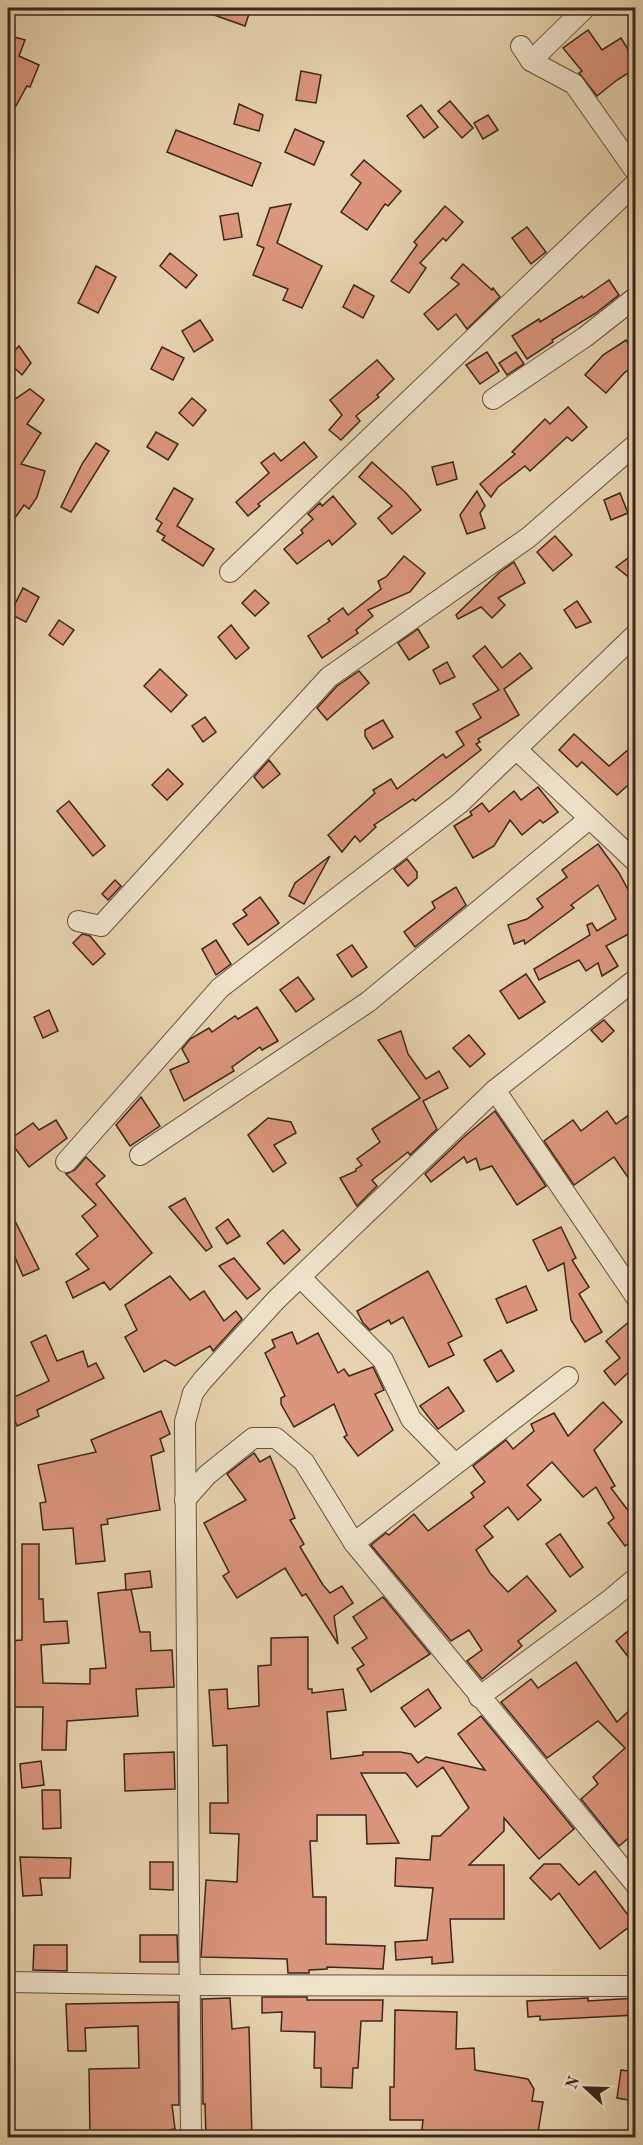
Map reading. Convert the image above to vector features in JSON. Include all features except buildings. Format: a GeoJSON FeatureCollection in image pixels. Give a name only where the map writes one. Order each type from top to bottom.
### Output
{"type":"FeatureCollection","features":[{"type":"Feature","properties":{"kind":"street"},"geometry":{"type":"LineString","coordinates":[[585,8],[526,53],[574,84],[636,172]]}},
{"type":"Feature","properties":{"kind":"street"},"geometry":{"type":"LineString","coordinates":[[230,572],[636,183]]}},
{"type":"Feature","properties":{"kind":"street"},"geometry":{"type":"LineString","coordinates":[[493,399],[585,337],[636,297]]}},
{"type":"Feature","properties":{"kind":"street"},"geometry":{"type":"LineString","coordinates":[[78,921],[101,926],[329,677],[529,537],[636,444]]}},
{"type":"Feature","properties":{"kind":"street"},"geometry":{"type":"LineString","coordinates":[[66,1162],[220,988],[460,803],[636,634]]}},
{"type":"Feature","properties":{"kind":"street"},"geometry":{"type":"LineString","coordinates":[[516,749],[636,862]]}},
{"type":"Feature","properties":{"kind":"street"},"geometry":{"type":"LineString","coordinates":[[140,1155],[368,1002],[589,819]]}},
{"type":"Feature","properties":{"kind":"street"},"geometry":{"type":"LineString","coordinates":[[191,2138],[184,1422],[193,1393],[268,1308],[495,1090],[636,979]]}},
{"type":"Feature","properties":{"kind":"street"},"geometry":{"type":"LineString","coordinates":[[495,1090],[636,1297]]}},
{"type":"Feature","properties":{"kind":"street"},"geometry":{"type":"LineString","coordinates":[[300,1277],[383,1360],[411,1419],[455,1464]]}},
{"type":"Feature","properties":{"kind":"street"},"geometry":{"type":"LineString","coordinates":[[354,1543],[568,1377]]}},
{"type":"Feature","properties":{"kind":"street"},"geometry":{"type":"LineString","coordinates":[[185,1500],[207,1474],[253,1438],[276,1438],[304,1462],[354,1543],[636,1885]]}},
{"type":"Feature","properties":{"kind":"street"},"geometry":{"type":"LineString","coordinates":[[479,1697],[636,1578]]}},
{"type":"Feature","properties":{"kind":"street"},"geometry":{"type":"LineString","coordinates":[[8,1982],[190,1985],[636,1986]]}}]}
